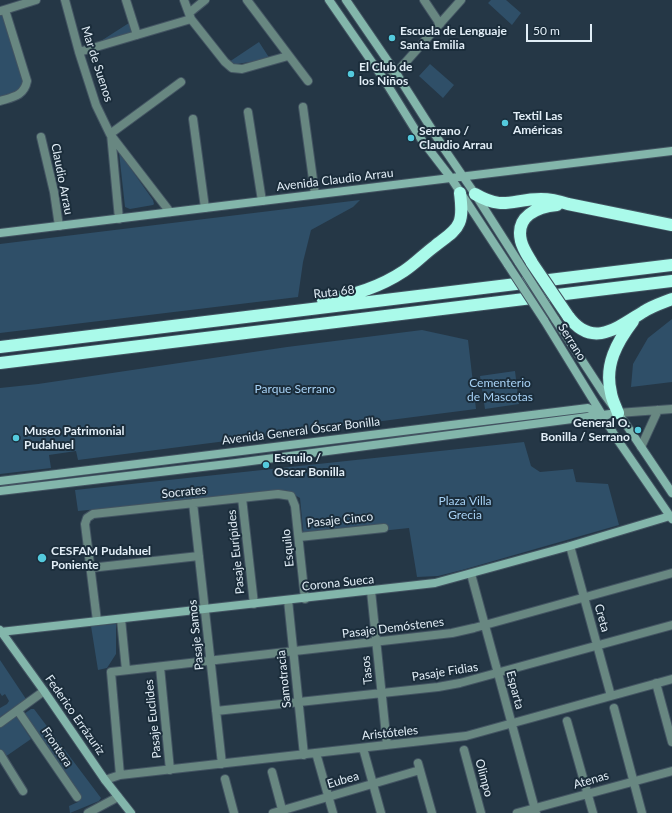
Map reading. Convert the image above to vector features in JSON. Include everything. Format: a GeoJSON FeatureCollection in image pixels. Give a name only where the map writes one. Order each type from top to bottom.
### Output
{"type":"FeatureCollection","features":[{"type":"Feature","properties":{"kind":"highway"},"geometry":{"type":"LineString","coordinates":[[229,319],[296,304],[337,298],[358,293],[391,279],[415,263],[445,239],[458,225],[461,213],[460,193]]}},
{"type":"Feature","properties":{"kind":"highway"},"geometry":{"type":"LineString","coordinates":[[475,194],[487,200],[498,203],[513,203],[540,199],[553,200],[672,225]]}},
{"type":"Feature","properties":{"kind":"highway"},"geometry":{"type":"LineString","coordinates":[[568,204],[541,208],[532,211],[522,223],[520,234],[521,242],[532,263],[574,325],[581,330],[595,334],[609,331],[651,308],[672,299]]}},
{"type":"Feature","properties":{"kind":"highway","name":"Ruta 68"},"geometry":{"type":"LineString","coordinates":[[0,347],[672,265]]}},
{"type":"Feature","properties":{"kind":"highway"},"geometry":{"type":"LineString","coordinates":[[0,363],[672,280]]}},
{"type":"Feature","properties":{"kind":"highway"},"geometry":{"type":"LineString","coordinates":[[618,413],[609,386],[609,369],[613,351],[638,315]]}},
{"type":"Feature","properties":{"kind":"street"},"geometry":{"type":"LineString","coordinates":[[0,101],[16,97],[22,93],[26,87],[27,81],[3,10],[36,0]]}},
{"type":"Feature","properties":{"kind":"street","name":"Mar de Suenos"},"geometry":{"type":"LineString","coordinates":[[65,0],[79,52],[96,105],[110,134],[170,212]]}},
{"type":"Feature","properties":{"kind":"street"},"geometry":{"type":"LineString","coordinates":[[126,0],[137,36]]}},
{"type":"Feature","properties":{"kind":"street"},"geometry":{"type":"LineString","coordinates":[[184,0],[190,16],[225,62],[232,68],[242,69],[288,56]]}},
{"type":"Feature","properties":{"kind":"street"},"geometry":{"type":"LineString","coordinates":[[79,52],[137,36],[190,16],[205,0]]}},
{"type":"Feature","properties":{"kind":"street"},"geometry":{"type":"LineString","coordinates":[[247,0],[308,81]]}},
{"type":"Feature","properties":{"kind":"street","name":"Serrano"},"geometry":{"type":"LineString","coordinates":[[329,0],[385,81],[421,139],[451,178],[544,320],[617,439],[671,518]]}},
{"type":"Feature","properties":{"kind":"street","name":"Serrano"},"geometry":{"type":"LineString","coordinates":[[346,0],[396,73],[604,394],[672,493]]}},
{"type":"Feature","properties":{"kind":"street"},"geometry":{"type":"LineString","coordinates":[[424,0],[440,24]]}},
{"type":"Feature","properties":{"kind":"street"},"geometry":{"type":"LineString","coordinates":[[385,81],[396,73],[461,0]]}},
{"type":"Feature","properties":{"kind":"street"},"geometry":{"type":"LineString","coordinates":[[110,134],[181,82]]}},
{"type":"Feature","properties":{"kind":"street"},"geometry":{"type":"LineString","coordinates":[[303,107],[315,194]]}},
{"type":"Feature","properties":{"kind":"street"},"geometry":{"type":"LineString","coordinates":[[248,112],[262,201]]}},
{"type":"Feature","properties":{"kind":"street"},"geometry":{"type":"LineString","coordinates":[[193,119],[205,208]]}},
{"type":"Feature","properties":{"kind":"street","name":"Mar de Suenos"},"geometry":{"type":"LineString","coordinates":[[110,134],[119,219]]}},
{"type":"Feature","properties":{"kind":"street","name":"Claudio Arrau"},"geometry":{"type":"LineString","coordinates":[[41,137],[54,192],[59,226]]}},
{"type":"Feature","properties":{"kind":"street","name":"Avenida Claudio Arrau"},"geometry":{"type":"LineString","coordinates":[[0,233],[672,151]]}},
{"type":"Feature","properties":{"kind":"street","name":"Avenida General Óscar Bonilla"},"geometry":{"type":"LineString","coordinates":[[0,481],[588,408],[603,415]]}},
{"type":"Feature","properties":{"kind":"street","name":"Avenida General Óscar Bonilla"},"geometry":{"type":"LineString","coordinates":[[0,492],[590,418],[618,413],[672,409]]}},
{"type":"Feature","properties":{"kind":"street"},"geometry":{"type":"LineString","coordinates":[[641,447],[658,410]]}},
{"type":"Feature","properties":{"kind":"street","name":"Socrates"},"geometry":{"type":"LineString","coordinates":[[90,568],[85,524],[87,518],[92,514],[278,494],[291,496]]}},
{"type":"Feature","properties":{"kind":"street","name":"Esquilo"},"geometry":{"type":"LineString","coordinates":[[291,496],[296,506],[305,598]]}},
{"type":"Feature","properties":{"kind":"street","name":"Pasaje Eurípides"},"geometry":{"type":"LineString","coordinates":[[242,498],[254,604]]}},
{"type":"Feature","properties":{"kind":"street","name":"Pasaje Samos"},"geometry":{"type":"LineString","coordinates":[[193,503],[222,764]]}},
{"type":"Feature","properties":{"kind":"street","name":"Corona Sueca"},"geometry":{"type":"LineString","coordinates":[[0,631],[121,619],[435,583],[671,518]]}},
{"type":"Feature","properties":{"kind":"street","name":"Pasaje Cinco"},"geometry":{"type":"LineString","coordinates":[[299,537],[384,528]]}},
{"type":"Feature","properties":{"kind":"street","name":"Creta"},"geometry":{"type":"LineString","coordinates":[[570,546],[610,696]]}},
{"type":"Feature","properties":{"kind":"street"},"geometry":{"type":"LineString","coordinates":[[96,621],[90,568],[199,556]]}},
{"type":"Feature","properties":{"kind":"street","name":"Pasaje Demóstenes"},"geometry":{"type":"LineString","coordinates":[[120,775],[111,672],[441,635],[485,625],[672,572]]}},
{"type":"Feature","properties":{"kind":"street","name":"Esparta"},"geometry":{"type":"LineString","coordinates":[[471,574],[536,811]]}},
{"type":"Feature","properties":{"kind":"street","name":"Tasos"},"geometry":{"type":"LineString","coordinates":[[370,591],[386,746]]}},
{"type":"Feature","properties":{"kind":"street","name":"Samotracia"},"geometry":{"type":"LineString","coordinates":[[288,600],[304,755]]}},
{"type":"Feature","properties":{"kind":"street"},"geometry":{"type":"LineString","coordinates":[[121,619],[126,670]]}},
{"type":"Feature","properties":{"kind":"street","name":"Pasaje Fidias"},"geometry":{"type":"LineString","coordinates":[[216,711],[460,683],[498,674],[672,625]]}},
{"type":"Feature","properties":{"kind":"street","name":"Federico Errázuriz"},"geometry":{"type":"LineString","coordinates":[[0,631],[44,691],[105,780],[131,813]]}},
{"type":"Feature","properties":{"kind":"street","name":"Pasaje Euclides"},"geometry":{"type":"LineString","coordinates":[[160,667],[170,770]]}},
{"type":"Feature","properties":{"kind":"street","name":"Aristóteles"},"geometry":{"type":"LineString","coordinates":[[105,780],[120,775],[466,736],[672,679]]}},
{"type":"Feature","properties":{"kind":"street"},"geometry":{"type":"LineString","coordinates":[[656,683],[672,742]]}},
{"type":"Feature","properties":{"kind":"street"},"geometry":{"type":"LineString","coordinates":[[0,723],[44,691]]}},
{"type":"Feature","properties":{"kind":"street"},"geometry":{"type":"LineString","coordinates":[[614,708],[642,813]]}},
{"type":"Feature","properties":{"kind":"street","name":"Frontera"},"geometry":{"type":"LineString","coordinates":[[18,710],[77,797]]}},
{"type":"Feature","properties":{"kind":"street"},"geometry":{"type":"LineString","coordinates":[[567,721],[593,813]]}},
{"type":"Feature","properties":{"kind":"street"},"geometry":{"type":"LineString","coordinates":[[363,748],[382,813]]}},
{"type":"Feature","properties":{"kind":"street","name":"Olimpo"},"geometry":{"type":"LineString","coordinates":[[464,750],[481,813]]}},
{"type":"Feature","properties":{"kind":"street"},"geometry":{"type":"LineString","coordinates":[[0,754],[23,791]]}},
{"type":"Feature","properties":{"kind":"street"},"geometry":{"type":"LineString","coordinates":[[316,754],[333,813]]}},
{"type":"Feature","properties":{"kind":"street","name":"Eubea"},"geometry":{"type":"LineString","coordinates":[[273,813],[283,812],[373,783],[419,766],[432,813]]}},
{"type":"Feature","properties":{"kind":"street","name":"Atenas"},"geometry":{"type":"LineString","coordinates":[[517,813],[536,811],[588,794],[672,771]]}},
{"type":"Feature","properties":{"kind":"street"},"geometry":{"type":"LineString","coordinates":[[272,772],[283,812]]}},
{"type":"Feature","properties":{"kind":"street"},"geometry":{"type":"LineString","coordinates":[[225,779],[234,813]]}},
{"type":"Feature","properties":{"kind":"street"},"geometry":{"type":"LineString","coordinates":[[88,813],[118,797]]}},
{"type":"Feature","properties":{"kind":"green space"},"geometry":{"type":"Polygon","coordinates":[[[491,0],[506,0],[521,13],[512,25],[488,3],[491,0]]]}},
{"type":"Feature","properties":{"kind":"green space"},"geometry":{"type":"Polygon","coordinates":[[[5,10],[26,87],[0,101],[0,11],[5,10]]]}},
{"type":"Feature","properties":{"kind":"green space"},"geometry":{"type":"Polygon","coordinates":[[[132,21],[137,35],[90,48],[132,21]]]}},
{"type":"Feature","properties":{"kind":"green space"},"geometry":{"type":"Polygon","coordinates":[[[259,42],[270,59],[223,66],[259,42]]]}},
{"type":"Feature","properties":{"kind":"green space"},"geometry":{"type":"Polygon","coordinates":[[[430,64],[454,85],[443,98],[419,76],[430,64]]]}},
{"type":"Feature","properties":{"kind":"green space"},"geometry":{"type":"Polygon","coordinates":[[[119,152],[153,200],[153,205],[130,209],[125,207],[119,152]]]}},
{"type":"Feature","properties":{"kind":"green space"},"geometry":{"type":"Polygon","coordinates":[[[360,200],[353,207],[311,230],[303,262],[298,297],[0,333],[0,244],[360,200]]]}},
{"type":"Feature","properties":{"kind":"green space"},"geometry":{"type":"Polygon","coordinates":[[[672,319],[672,382],[631,387],[633,364],[648,338],[672,319]]]}},
{"type":"Feature","properties":{"kind":"green space","name":"Parque Serrano"},"geometry":{"type":"Polygon","coordinates":[[[422,330],[468,340],[476,409],[78,460],[76,451],[49,455],[51,468],[0,474],[0,388],[38,384],[287,347],[422,330]]]}},
{"type":"Feature","properties":{"kind":"green space","name":"Cementerio de Mascotas"},"geometry":{"type":"Polygon","coordinates":[[[515,371],[519,404],[485,409],[480,376],[515,371]]]}},
{"type":"Feature","properties":{"kind":"green space","name":"Plaza Villa Grecia"},"geometry":{"type":"Polygon","coordinates":[[[524,442],[531,466],[540,472],[573,469],[576,482],[608,484],[619,525],[462,570],[438,576],[417,577],[409,528],[304,539],[300,498],[286,490],[78,511],[75,490],[524,442]]]}},
{"type":"Feature","properties":{"kind":"green space"},"geometry":{"type":"Polygon","coordinates":[[[116,624],[116,654],[107,668],[98,670],[91,626],[116,624]]]}},
{"type":"Feature","properties":{"kind":"green space"},"geometry":{"type":"Polygon","coordinates":[[[0,660],[26,699],[0,717],[0,708],[9,701],[5,694],[2,696],[0,693],[0,660]]]}},
{"type":"Feature","properties":{"kind":"green space"},"geometry":{"type":"Polygon","coordinates":[[[31,709],[34,709],[101,798],[99,801],[70,813],[69,806],[78,802],[80,799],[24,714],[31,709]]]}},
{"type":"Feature","properties":{"kind":"green space"},"geometry":{"type":"Polygon","coordinates":[[[16,716],[31,739],[5,757],[0,750],[0,726],[16,716]]]}},
{"type":"Feature","properties":{"kind":"place","name":"Escuela de Lenguaje Santa Emilia"},"geometry":{"type":"Point","coordinates":[392,38]}},
{"type":"Feature","properties":{"kind":"place","name":"El Club de los Niños"},"geometry":{"type":"Point","coordinates":[351,74]}},
{"type":"Feature","properties":{"kind":"place","name":"Textil Las Américas"},"geometry":{"type":"Point","coordinates":[505,123]}},
{"type":"Feature","properties":{"kind":"place","name":"Serrano / Claudio Arrau"},"geometry":{"type":"Point","coordinates":[411,138]}},
{"type":"Feature","properties":{"kind":"place","name":"General O. Bonilla / Serrano"},"geometry":{"type":"Point","coordinates":[638,430]}},
{"type":"Feature","properties":{"kind":"place","name":"Museo Patrimonial Pudahuel"},"geometry":{"type":"Point","coordinates":[16,438]}},
{"type":"Feature","properties":{"kind":"place","name":"Esquilo / Oscar Bonilla"},"geometry":{"type":"Point","coordinates":[266,465]}},
{"type":"Feature","properties":{"kind":"place","name":"CESFAM Pudahuel Poniente"},"geometry":{"type":"Point","coordinates":[42,558]}}]}
